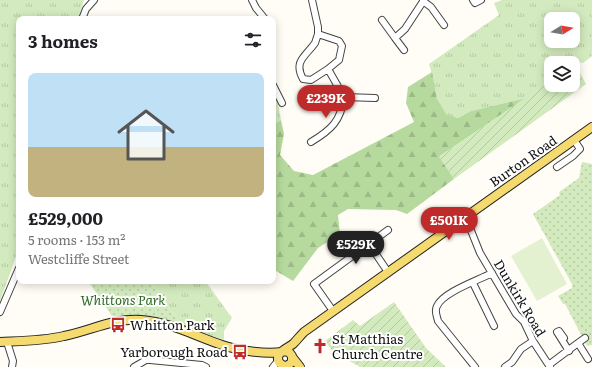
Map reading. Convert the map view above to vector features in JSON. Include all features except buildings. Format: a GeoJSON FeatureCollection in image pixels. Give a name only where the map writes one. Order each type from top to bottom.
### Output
{"type":"FeatureCollection","features":[{"type":"Feature","properties":{"kind":"main road","name":"Burton Road"},"geometry":{"type":"LineString","coordinates":[[283,352],[304,332],[592,127]]}},
{"type":"Feature","properties":{"kind":"main road"},"geometry":{"type":"LineString","coordinates":[[4,342],[49,339],[66,336],[111,322],[140,320],[174,327],[223,346],[268,353],[289,352],[300,367]]}},
{"type":"Feature","properties":{"kind":"main road"},"geometry":{"type":"LineString","coordinates":[[268,353],[282,365],[291,364],[294,343]]}},
{"type":"Feature","properties":{"kind":"main road"},"geometry":{"type":"LineString","coordinates":[[282,365],[279,354],[283,352]]}},
{"type":"Feature","properties":{"kind":"street"},"geometry":{"type":"LineString","coordinates":[[83,16],[86,9],[94,0]]}},
{"type":"Feature","properties":{"kind":"street"},"geometry":{"type":"LineString","coordinates":[[252,0],[263,16]]}},
{"type":"Feature","properties":{"kind":"street"},"geometry":{"type":"LineString","coordinates":[[312,0],[318,27],[318,34],[315,43],[300,62],[300,74],[303,79],[311,80],[339,60],[342,46],[340,41],[318,34]]}},
{"type":"Feature","properties":{"kind":"street"},"geometry":{"type":"LineString","coordinates":[[473,0],[475,3],[482,0]]}},
{"type":"Feature","properties":{"kind":"street"},"geometry":{"type":"LineString","coordinates":[[395,38],[405,29],[423,1],[431,7],[444,25]]}},
{"type":"Feature","properties":{"kind":"street"},"geometry":{"type":"LineString","coordinates":[[382,20],[404,50]]}},
{"type":"Feature","properties":{"kind":"street"},"geometry":{"type":"LineString","coordinates":[[311,142],[324,134],[337,121],[343,108],[344,97],[328,69]]}},
{"type":"Feature","properties":{"kind":"street"},"geometry":{"type":"LineString","coordinates":[[276,91],[282,103]]}},
{"type":"Feature","properties":{"kind":"street"},"geometry":{"type":"LineString","coordinates":[[344,97],[375,98]]}},
{"type":"Feature","properties":{"kind":"street"},"geometry":{"type":"LineString","coordinates":[[574,140],[580,149]]}},
{"type":"Feature","properties":{"kind":"street"},"geometry":{"type":"LineString","coordinates":[[557,167],[580,149],[587,147]]}},
{"type":"Feature","properties":{"kind":"street","name":"Dunkirk Road"},"geometry":{"type":"LineString","coordinates":[[463,218],[470,228],[480,253],[516,314],[524,322],[533,341],[550,366]]}},
{"type":"Feature","properties":{"kind":"street"},"geometry":{"type":"LineString","coordinates":[[333,311],[314,284],[388,230]]}},
{"type":"Feature","properties":{"kind":"street"},"geometry":{"type":"LineString","coordinates":[[369,244],[388,272]]}},
{"type":"Feature","properties":{"kind":"street"},"geometry":{"type":"LineString","coordinates":[[475,367],[439,322],[435,312],[437,305],[448,294],[492,273]]}},
{"type":"Feature","properties":{"kind":"street"},"geometry":{"type":"LineString","coordinates":[[0,312],[16,275]]}},
{"type":"Feature","properties":{"kind":"street"},"geometry":{"type":"LineString","coordinates":[[473,283],[494,326]]}},
{"type":"Feature","properties":{"kind":"street"},"geometry":{"type":"LineString","coordinates":[[550,366],[585,338]]}},
{"type":"Feature","properties":{"kind":"street"},"geometry":{"type":"LineString","coordinates":[[562,339],[569,351]]}},
{"type":"Feature","properties":{"kind":"street"},"geometry":{"type":"LineString","coordinates":[[505,367],[512,362],[521,348],[533,341]]}},
{"type":"Feature","properties":{"kind":"street"},"geometry":{"type":"LineString","coordinates":[[4,342],[13,358],[12,367]]}},
{"type":"Feature","properties":{"kind":"street"},"geometry":{"type":"LineString","coordinates":[[578,343],[588,359]]}},
{"type":"Feature","properties":{"kind":"street"},"geometry":{"type":"LineString","coordinates":[[134,367],[146,360],[202,365],[206,367]]}},
{"type":"Feature","properties":{"kind":"green space"},"geometry":{"type":"Polygon","coordinates":[[[0,0],[84,0],[79,16],[16,16],[16,256],[0,301],[0,0]]]}},
{"type":"Feature","properties":{"kind":"green space"},"geometry":{"type":"Polygon","coordinates":[[[502,0],[592,0],[592,56],[583,63],[580,62],[580,56],[544,56],[544,85],[526,98],[471,111],[458,118],[448,115],[441,109],[429,64],[499,15],[494,3],[502,0]]]}},
{"type":"Feature","properties":{"kind":"green space"},"geometry":{"type":"Polygon","coordinates":[[[432,72],[437,99],[446,114],[458,118],[471,111],[526,98],[440,156],[454,179],[407,214],[396,210],[348,209],[338,215],[340,234],[318,248],[293,281],[276,271],[276,123],[281,120],[284,134],[280,155],[294,171],[313,175],[414,122],[406,103],[408,87],[432,72]]]}},
{"type":"Feature","properties":{"kind":"green space"},"geometry":{"type":"Polygon","coordinates":[[[580,73],[586,84],[580,88],[580,73]]]}},
{"type":"Feature","properties":{"kind":"green space"},"geometry":{"type":"Polygon","coordinates":[[[544,85],[544,92],[575,92],[454,179],[439,157],[544,85]]]}},
{"type":"Feature","properties":{"kind":"green space"},"geometry":{"type":"Polygon","coordinates":[[[276,94],[281,120],[276,123],[276,94]]]}},
{"type":"Feature","properties":{"kind":"green space"},"geometry":{"type":"Polygon","coordinates":[[[582,162],[592,164],[592,345],[587,346],[565,304],[563,304],[558,296],[572,288],[572,284],[533,214],[560,195],[559,192],[579,178],[582,162]]]}},
{"type":"Feature","properties":{"kind":"green space"},"geometry":{"type":"Polygon","coordinates":[[[542,238],[567,284],[537,301],[511,256],[542,238]]]}},
{"type":"Feature","properties":{"kind":"green space","name":"Whittons Park"},"geometry":{"type":"Polygon","coordinates":[[[90,284],[152,284],[182,326],[151,316],[114,319],[90,284]]]}},
{"type":"Feature","properties":{"kind":"green space"},"geometry":{"type":"Polygon","coordinates":[[[152,284],[207,284],[232,318],[224,331],[224,340],[182,326],[152,284]]]}},
{"type":"Feature","properties":{"kind":"green space"},"geometry":{"type":"Polygon","coordinates":[[[394,302],[426,348],[446,367],[360,367],[332,351],[325,341],[353,320],[360,326],[394,302]]]}},
{"type":"Feature","properties":{"kind":"place","name":"Whitton Park"},"geometry":{"type":"Point","coordinates":[118,325]}},
{"type":"Feature","properties":{"kind":"place","name":"St Matthias Church Centre"},"geometry":{"type":"Point","coordinates":[320,346]}},
{"type":"Feature","properties":{"kind":"place","name":"Yarborough Road"},"geometry":{"type":"Point","coordinates":[240,352]}}]}
